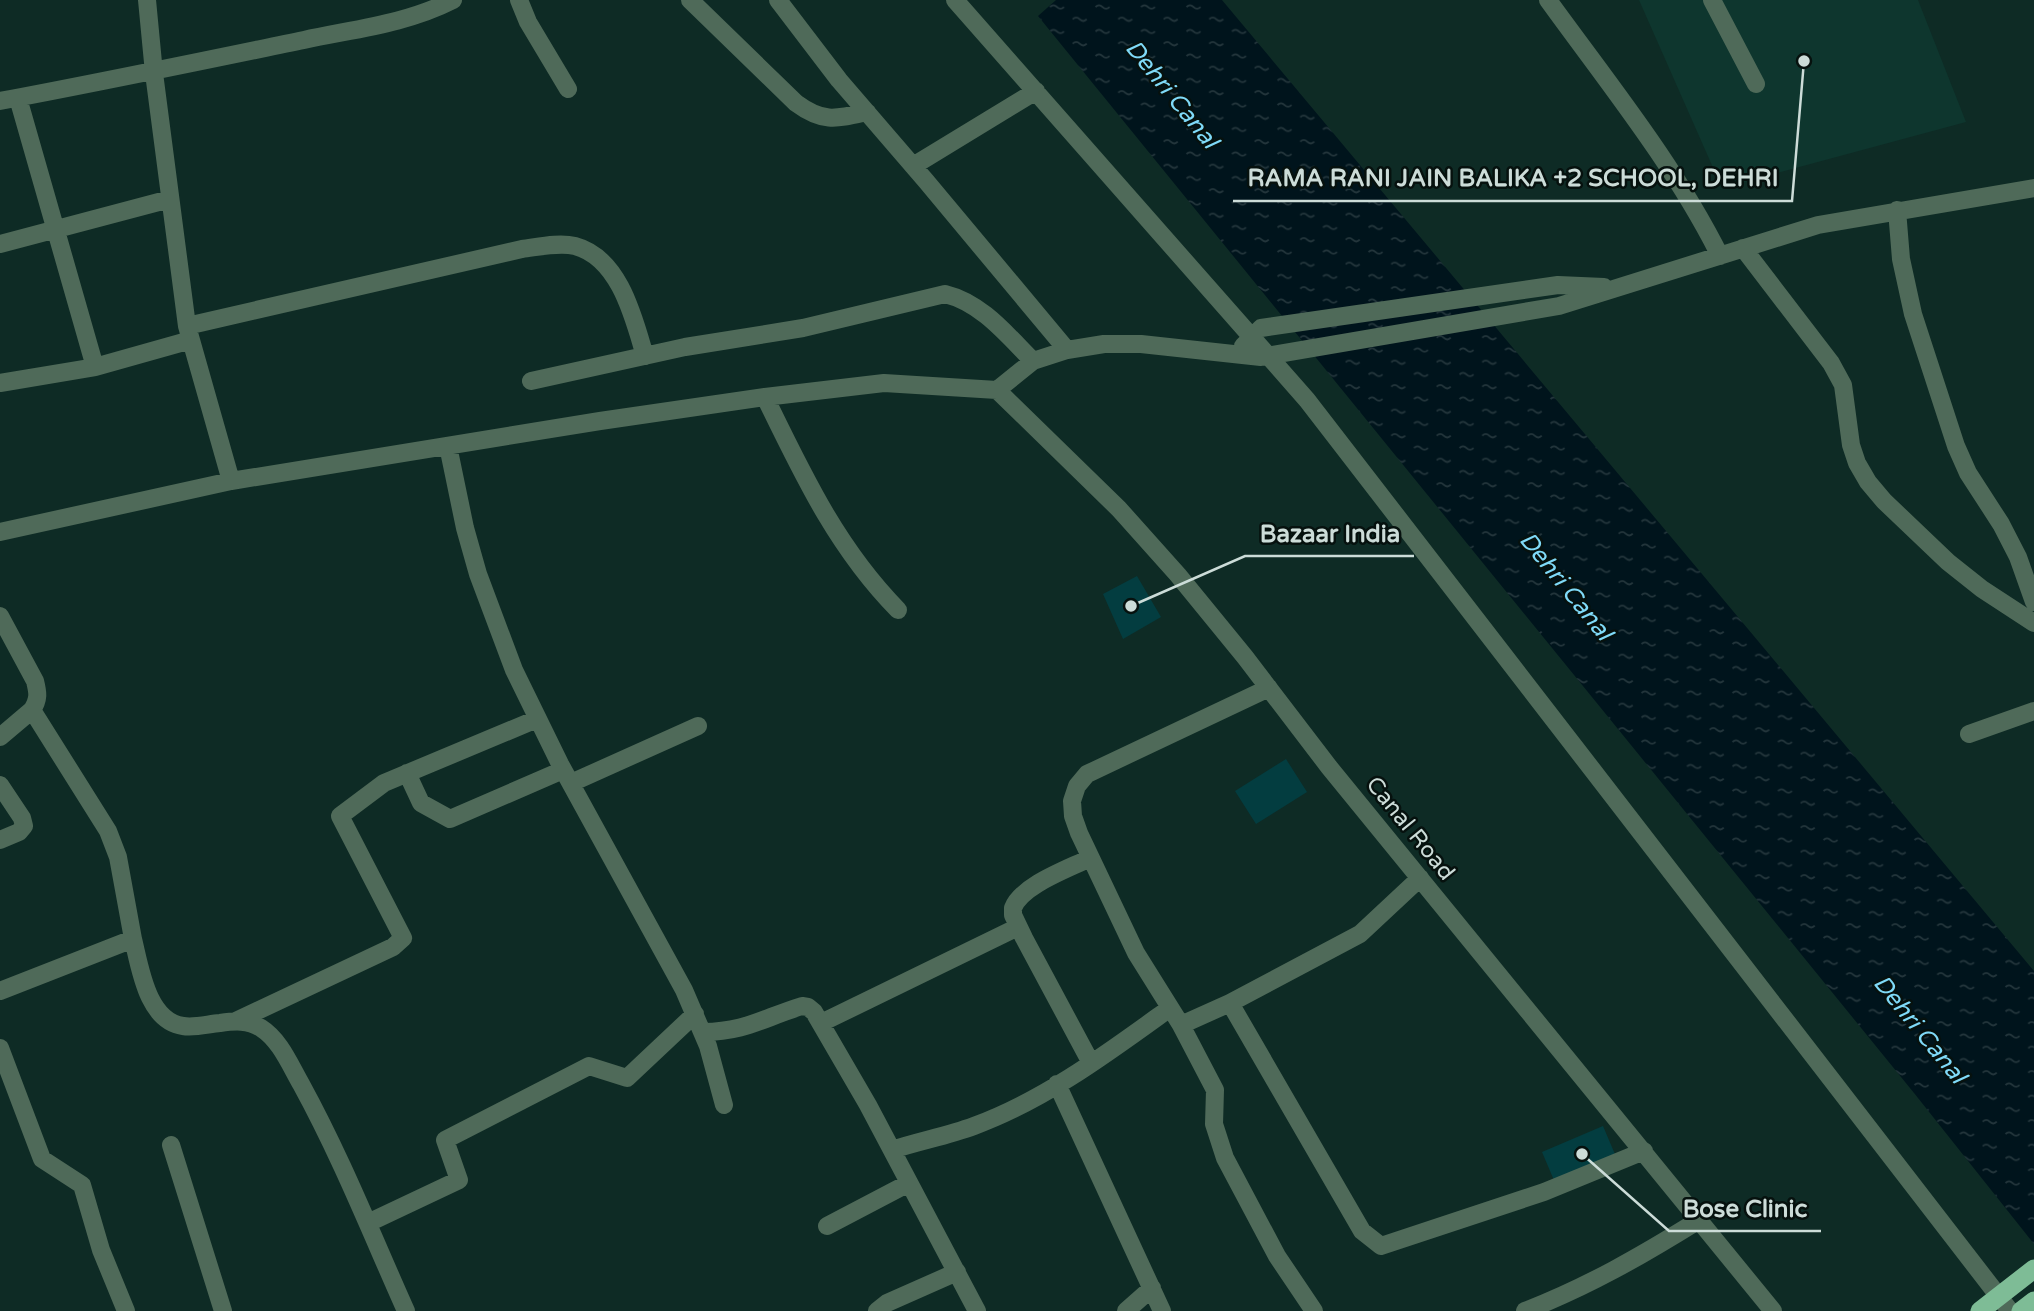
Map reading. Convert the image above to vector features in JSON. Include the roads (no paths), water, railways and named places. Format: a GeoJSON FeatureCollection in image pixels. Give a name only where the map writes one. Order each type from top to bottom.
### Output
{"type":"FeatureCollection","features":[{"type":"Feature","properties":{"kind":"highway"},"geometry":{"type":"LineString","coordinates":[[1980,1311],[2034,1269]]}},
{"type":"Feature","properties":{"kind":"highway"},"geometry":{"type":"LineString","coordinates":[[2021,1311],[2034,1301]]}},
{"type":"Feature","properties":{"kind":"street"},"geometry":{"type":"LineString","coordinates":[[146,0],[189,333],[231,481]]}},
{"type":"Feature","properties":{"kind":"street"},"geometry":{"type":"LineString","coordinates":[[0,101],[154,73],[366,29],[433,10],[453,0]]}},
{"type":"Feature","properties":{"kind":"street"},"geometry":{"type":"LineString","coordinates":[[519,0],[528,22],[568,89]]}},
{"type":"Feature","properties":{"kind":"street"},"geometry":{"type":"LineString","coordinates":[[690,0],[796,103],[811,114],[824,119],[839,119],[867,113]]}},
{"type":"Feature","properties":{"kind":"street"},"geometry":{"type":"LineString","coordinates":[[778,0],[839,80],[1067,349]]}},
{"type":"Feature","properties":{"kind":"street"},"geometry":{"type":"LineString","coordinates":[[955,0],[1307,400],[2010,1311]]}},
{"type":"Feature","properties":{"kind":"street"},"geometry":{"type":"LineString","coordinates":[[1548,0],[1697,209],[1720,256]]}},
{"type":"Feature","properties":{"kind":"street"},"geometry":{"type":"LineString","coordinates":[[1712,0],[1756,84]]}},
{"type":"Feature","properties":{"kind":"street"},"geometry":{"type":"LineString","coordinates":[[914,166],[1036,91]]}},
{"type":"Feature","properties":{"kind":"street"},"geometry":{"type":"LineString","coordinates":[[18,98],[94,367]]}},
{"type":"Feature","properties":{"kind":"street"},"geometry":{"type":"LineString","coordinates":[[0,532],[231,481],[765,397],[884,383],[997,390],[1033,360],[1067,349],[1104,344],[1141,344],[1261,357],[1559,306],[1818,225],[2034,188]]}},
{"type":"Feature","properties":{"kind":"street"},"geometry":{"type":"LineString","coordinates":[[0,244],[170,199]]}},
{"type":"Feature","properties":{"kind":"street"},"geometry":{"type":"LineString","coordinates":[[1897,210],[1901,259],[1913,314],[1956,446],[1968,473],[2001,524],[2018,557],[2034,602]]}},
{"type":"Feature","properties":{"kind":"street"},"geometry":{"type":"LineString","coordinates":[[0,383],[94,367],[189,333],[522,249],[555,245],[576,246],[593,256],[622,288],[630,304],[645,356]]}},
{"type":"Feature","properties":{"kind":"street"},"geometry":{"type":"LineString","coordinates":[[1743,248],[1830,363],[1843,385],[1851,445],[1868,482],[1884,501],[1957,570],[2034,623]]}},
{"type":"Feature","properties":{"kind":"street"},"geometry":{"type":"LineString","coordinates":[[1234,354],[1261,328],[1558,285],[1618,288]]}},
{"type":"Feature","properties":{"kind":"street"},"geometry":{"type":"LineString","coordinates":[[531,381],[645,356],[803,328],[945,295],[958,297],[988,317],[1033,360]]}},
{"type":"Feature","properties":{"kind":"street","name":"Canal Road"},"geometry":{"type":"LineString","coordinates":[[997,390],[1059,449],[1154,547],[1269,688],[1321,757],[1773,1311]]}},
{"type":"Feature","properties":{"kind":"street"},"geometry":{"type":"LineString","coordinates":[[765,397],[813,492],[847,550],[867,577],[898,610]]}},
{"type":"Feature","properties":{"kind":"street"},"geometry":{"type":"LineString","coordinates":[[448,446],[465,528],[495,623],[537,719],[649,930],[671,964],[695,1014],[724,1105]]}},
{"type":"Feature","properties":{"kind":"street"},"geometry":{"type":"LineString","coordinates":[[0,616],[35,681],[38,692],[32,709],[0,737]]}},
{"type":"Feature","properties":{"kind":"street"},"geometry":{"type":"LineString","coordinates":[[1269,688],[1087,774],[1077,786],[1072,801],[1073,816],[1090,858],[1136,953],[1181,1025],[1215,1090],[1214,1124],[1225,1158],[1277,1256],[1314,1311]]}},
{"type":"Feature","properties":{"kind":"street"},"geometry":{"type":"LineString","coordinates":[[32,709],[108,831],[118,858],[133,939],[153,1003],[170,1022],[181,1026],[236,1021],[393,947],[403,938],[340,816],[384,783],[537,719]]}},
{"type":"Feature","properties":{"kind":"street"},"geometry":{"type":"LineString","coordinates":[[1969,734],[2034,710]]}},
{"type":"Feature","properties":{"kind":"street"},"geometry":{"type":"LineString","coordinates":[[407,773],[421,803],[450,819],[698,726]]}},
{"type":"Feature","properties":{"kind":"street"},"geometry":{"type":"LineString","coordinates":[[0,785],[22,818],[24,826],[19,832],[0,840]]}},
{"type":"Feature","properties":{"kind":"street"},"geometry":{"type":"LineString","coordinates":[[1090,858],[1022,894],[1013,908],[1018,927],[1091,1063]]}},
{"type":"Feature","properties":{"kind":"street"},"geometry":{"type":"LineString","coordinates":[[1181,1025],[1230,1003],[1360,934],[1420,878]]}},
{"type":"Feature","properties":{"kind":"street"},"geometry":{"type":"LineString","coordinates":[[821,1023],[1018,927]]}},
{"type":"Feature","properties":{"kind":"street"},"geometry":{"type":"LineString","coordinates":[[0,991],[133,939]]}},
{"type":"Feature","properties":{"kind":"street"},"geometry":{"type":"LineString","coordinates":[[1230,1003],[1362,1231],[1381,1246],[1544,1192],[1644,1151]]}},
{"type":"Feature","properties":{"kind":"street"},"geometry":{"type":"LineString","coordinates":[[702,1032],[741,1029],[802,1006],[808,1007],[821,1023],[892,1150],[977,1311]]}},
{"type":"Feature","properties":{"kind":"street"},"geometry":{"type":"LineString","coordinates":[[892,1150],[973,1126],[1006,1112],[1091,1063],[1170,1008]]}},
{"type":"Feature","properties":{"kind":"street"},"geometry":{"type":"LineString","coordinates":[[368,1223],[459,1180],[445,1140],[589,1066],[627,1078],[695,1014]]}},
{"type":"Feature","properties":{"kind":"street"},"geometry":{"type":"LineString","coordinates":[[236,1021],[261,1028],[282,1051],[335,1150],[406,1311]]}},
{"type":"Feature","properties":{"kind":"street"},"geometry":{"type":"LineString","coordinates":[[0,1048],[42,1159],[82,1185],[102,1250],[126,1311]]}},
{"type":"Feature","properties":{"kind":"street"},"geometry":{"type":"LineString","coordinates":[[1057,1084],[1162,1311]]}},
{"type":"Feature","properties":{"kind":"street"},"geometry":{"type":"LineString","coordinates":[[171,1146],[223,1311]]}},
{"type":"Feature","properties":{"kind":"street"},"geometry":{"type":"LineString","coordinates":[[827,1226],[909,1183]]}},
{"type":"Feature","properties":{"kind":"street"},"geometry":{"type":"LineString","coordinates":[[1525,1311],[1573,1293],[1609,1275],[1699,1220]]}},
{"type":"Feature","properties":{"kind":"street"},"geometry":{"type":"LineString","coordinates":[[877,1311],[887,1303],[957,1272]]}},
{"type":"Feature","properties":{"kind":"street"},"geometry":{"type":"LineString","coordinates":[[1126,1311],[1152,1288]]}},
{"type":"Feature","properties":{"kind":"water","name":"Dehri Canal"},"geometry":{"type":"Polygon","coordinates":[[[1056,0],[1222,0],[2034,971],[2034,1244],[1038,16],[1056,0]]]}},
{"type":"Feature","properties":{"kind":"place","name":"RAMA RANI JAIN BALIKA +2 SCHOOL, DEHRI"},"geometry":{"type":"Point","coordinates":[1804,61]}},
{"type":"Feature","properties":{"kind":"place","name":"Bazaar India"},"geometry":{"type":"Point","coordinates":[1131,606]}},
{"type":"Feature","properties":{"kind":"place","name":"Bose Clinic"},"geometry":{"type":"Point","coordinates":[1582,1154]}}]}
